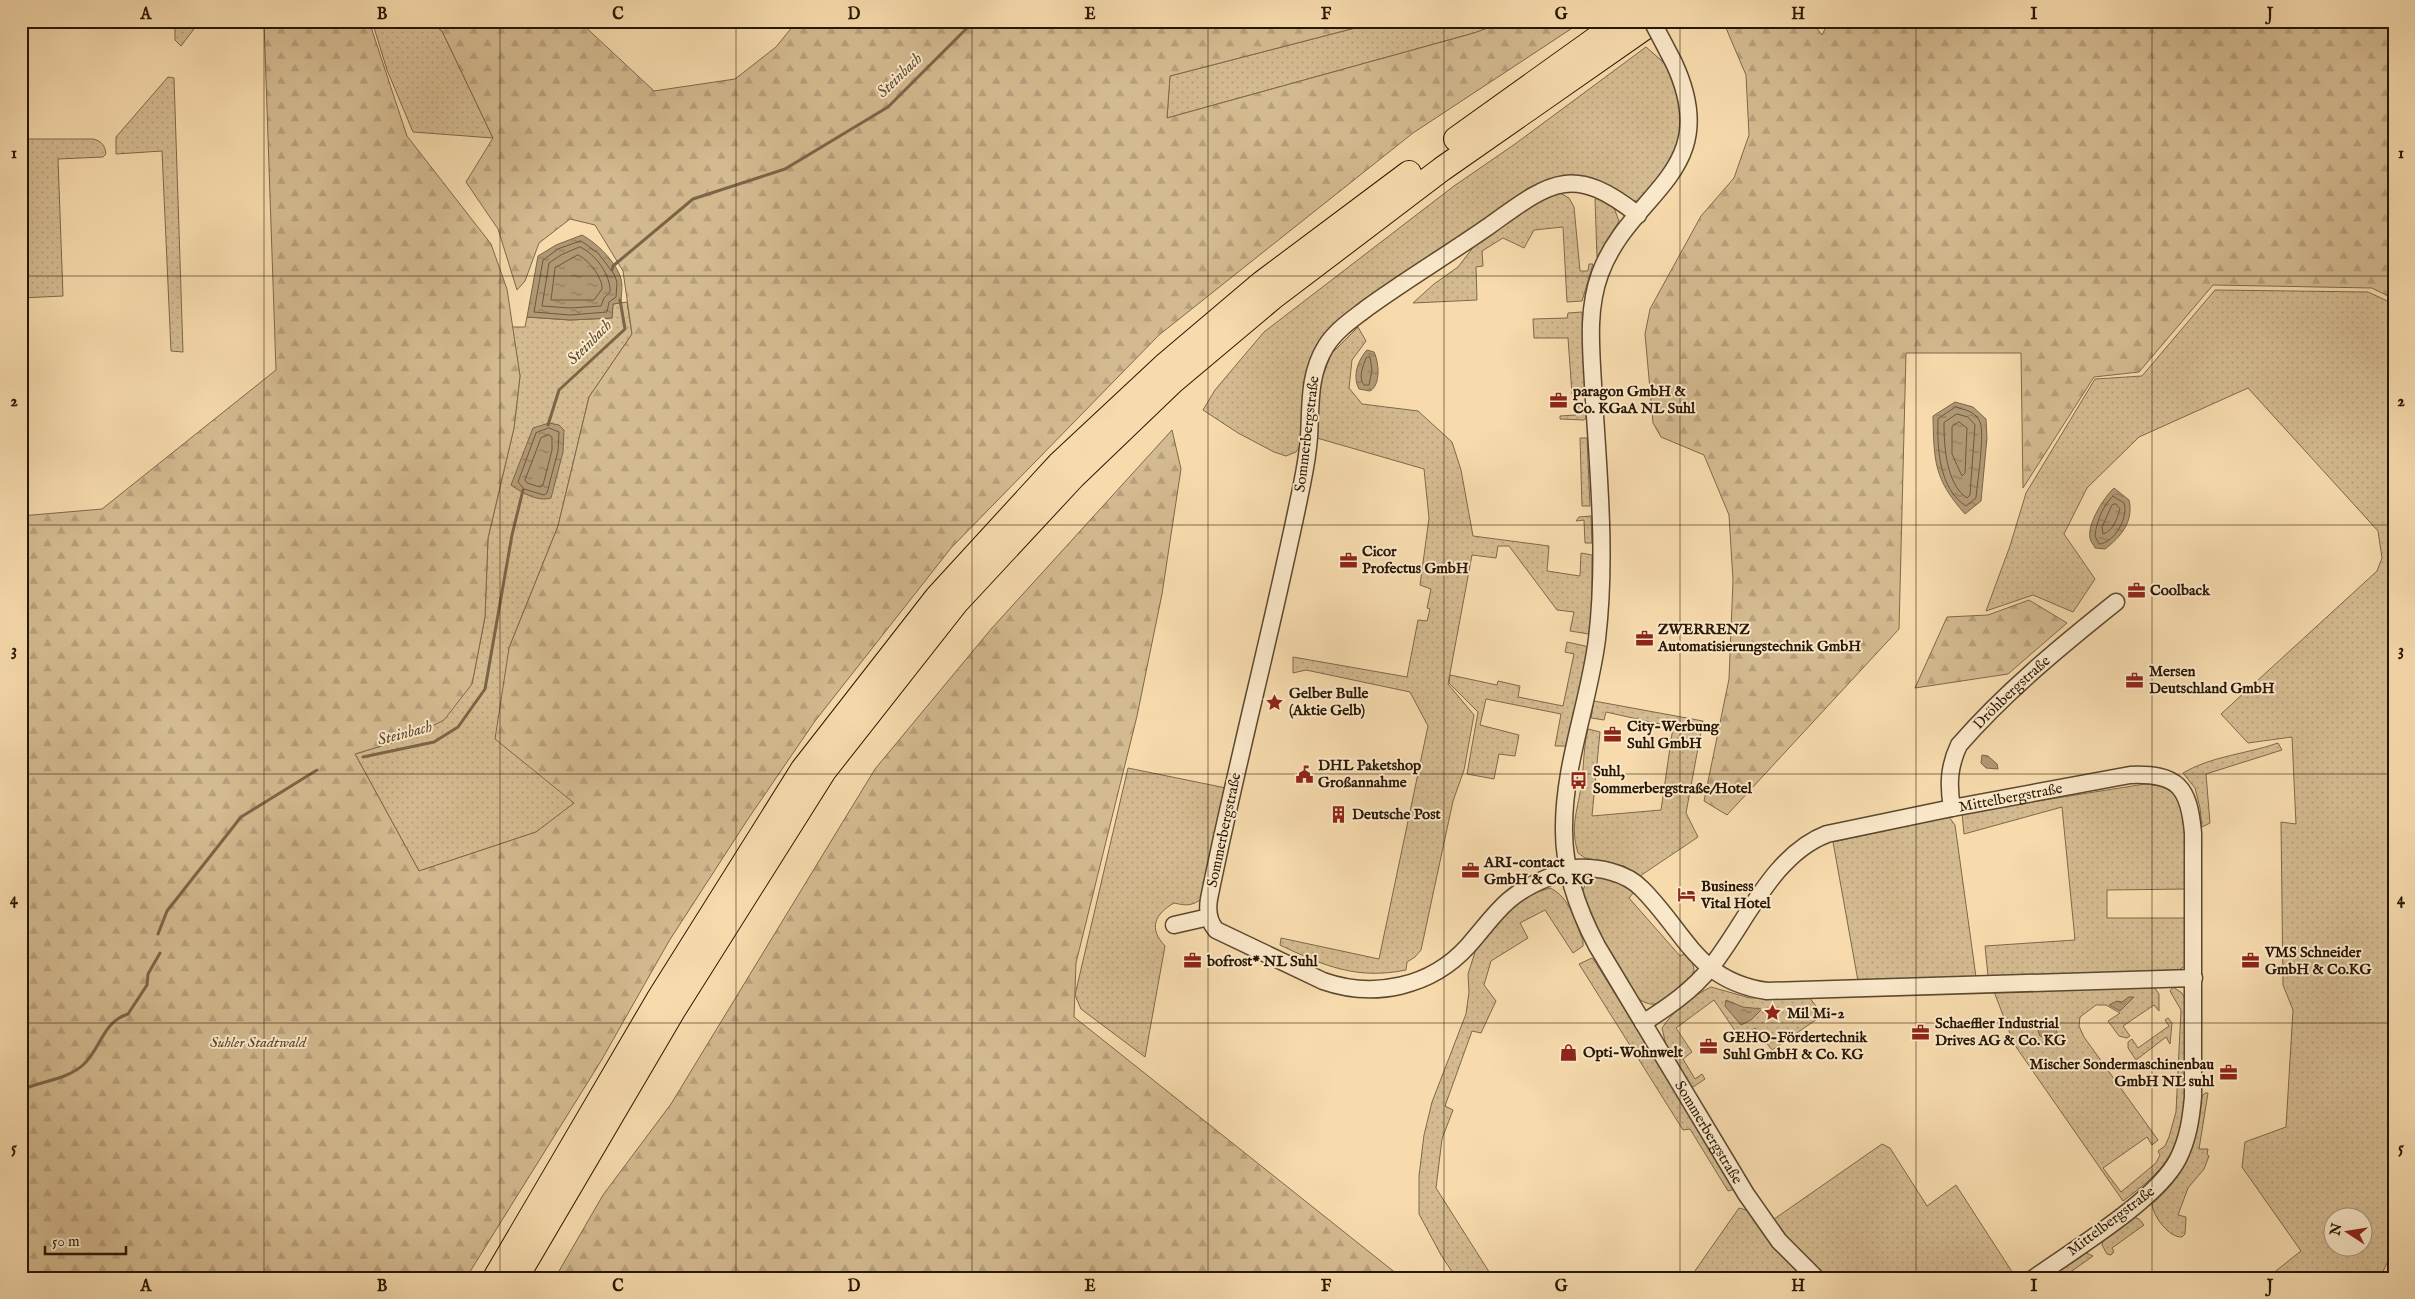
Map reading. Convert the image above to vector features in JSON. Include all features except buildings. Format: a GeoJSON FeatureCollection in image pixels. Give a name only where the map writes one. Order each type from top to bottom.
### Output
{"type":"FeatureCollection","features":[{"type":"Feature","properties":{"kind":"highway"},"geometry":{"type":"LineString","coordinates":[[516,1278],[666,1004],[803,769],[937,597],[1059,464],[1164,366],[1262,283],[1356,211],[1621,21]]}},
{"type":"Feature","properties":{"kind":"highway"},"geometry":{"type":"LineString","coordinates":[[495,1278],[666,1004],[824,771],[956,603],[1074,476],[1172,382],[1272,298],[1442,168],[1653,21]]}},
{"type":"Feature","properties":{"kind":"street","name":"Sommerbergstraße"},"geometry":{"type":"LineString","coordinates":[[1653,21],[1674,63],[1686,93],[1689,110],[1686,143],[1670,176],[1617,241],[1606,259],[1595,290],[1592,307],[1592,354],[1600,527],[1600,609],[1590,684],[1568,786],[1564,830],[1567,870],[1582,917],[1643,1023],[1767,1224],[1779,1241],[1816,1278]]}},
{"type":"Feature","properties":{"kind":"street","name":"Sommerbergstraße"},"geometry":{"type":"LineString","coordinates":[[1209,917],[1209,899],[1230,798],[1306,467],[1312,378],[1317,362],[1327,344],[1344,325],[1386,294],[1464,243],[1535,193],[1550,186],[1567,184],[1599,189],[1618,200],[1638,216]]}},
{"type":"Feature","properties":{"kind":"street","name":"Dröhbergstraße"},"geometry":{"type":"LineString","coordinates":[[1952,808],[1948,782],[1959,745],[2014,689],[2073,636],[2116,602]]}},
{"type":"Feature","properties":{"kind":"street","name":"Mittelbergstraße"},"geometry":{"type":"LineString","coordinates":[[1643,1023],[1690,991],[1711,968],[1775,874],[1791,855],[1811,840],[1827,834],[1952,808],[2130,775],[2150,774],[2165,778],[2177,785],[2187,797],[2191,811],[2194,978],[2192,1105],[2185,1144],[2166,1178],[2141,1202],[2034,1278]]}},
{"type":"Feature","properties":{"kind":"street"},"geometry":{"type":"LineString","coordinates":[[1174,925],[1209,917],[1216,930],[1323,981],[1341,988],[1384,990],[1406,985],[1445,966],[1468,946],[1498,908],[1514,895],[1536,882],[1567,870],[1612,872],[1642,888],[1702,962],[1732,982],[1747,988],[1767,991],[2194,978]]}},
{"type":"Feature","properties":{"kind":"green space"},"geometry":{"type":"Polygon","coordinates":[[[175,21],[200,21],[181,46],[175,40],[175,21]]]}},
{"type":"Feature","properties":{"kind":"green space","name":"Suhler Stadtwald"},"geometry":{"type":"Polygon","coordinates":[[[264,21],[369,21],[407,136],[491,244],[507,289],[520,376],[514,428],[488,538],[485,617],[472,684],[444,720],[411,737],[355,754],[419,871],[536,832],[574,803],[495,739],[509,648],[558,526],[589,397],[632,334],[623,271],[595,225],[570,219],[539,243],[525,281],[517,290],[498,229],[466,182],[493,138],[442,31],[428,21],[579,21],[654,91],[735,79],[776,47],[797,21],[1382,21],[1170,76],[1167,118],[1474,33],[1507,21],[1583,21],[1413,133],[1159,335],[951,548],[815,721],[748,819],[669,941],[601,1061],[466,1278],[21,1278],[21,1096],[28,1090],[21,1079],[21,516],[102,509],[276,370],[264,21]]]}},
{"type":"Feature","properties":{"kind":"green space"},"geometry":{"type":"Polygon","coordinates":[[[372,21],[428,21],[442,31],[493,138],[413,132],[387,70],[372,21]]]}},
{"type":"Feature","properties":{"kind":"green space"},"geometry":{"type":"Polygon","coordinates":[[[1382,21],[1507,21],[1474,33],[1167,118],[1170,76],[1382,21]]]}},
{"type":"Feature","properties":{"kind":"green space"},"geometry":{"type":"Polygon","coordinates":[[[1723,21],[1811,21],[1822,35],[1829,21],[2394,21],[2394,299],[2372,288],[2213,285],[2139,372],[2094,377],[2023,488],[2021,353],[1906,353],[1899,629],[1727,815],[1704,801],[1729,679],[1733,580],[1729,515],[1704,455],[1661,437],[1653,423],[1645,334],[1650,309],[1701,216],[1734,178],[1749,135],[1746,75],[1723,21]]]}},
{"type":"Feature","properties":{"kind":"green space"},"geometry":{"type":"Polygon","coordinates":[[[1646,47],[1669,67],[1676,86],[1682,123],[1677,150],[1646,198],[1637,201],[1628,200],[1570,176],[1321,342],[1307,371],[1303,442],[1296,452],[1286,456],[1274,452],[1238,433],[1203,410],[1215,390],[1264,332],[1454,186],[1515,144],[1646,47]]]}},
{"type":"Feature","properties":{"kind":"green space"},"geometry":{"type":"Polygon","coordinates":[[[168,77],[174,78],[183,352],[171,351],[162,151],[116,154],[116,137],[168,77]]]}},
{"type":"Feature","properties":{"kind":"green space"},"geometry":{"type":"Polygon","coordinates":[[[21,139],[93,139],[101,143],[106,151],[103,157],[58,159],[63,296],[21,298],[21,139]]]}},
{"type":"Feature","properties":{"kind":"green space"},"geometry":{"type":"Polygon","coordinates":[[[1560,193],[1569,198],[1574,207],[1580,271],[1588,271],[1589,264],[1593,264],[1582,301],[1567,302],[1563,227],[1534,230],[1524,248],[1503,238],[1482,251],[1483,266],[1476,267],[1477,300],[1413,303],[1434,284],[1458,267],[1475,245],[1539,201],[1560,193]]]}},
{"type":"Feature","properties":{"kind":"green space"},"geometry":{"type":"Polygon","coordinates":[[[1597,198],[1614,208],[1619,221],[1597,257],[1595,199],[1597,198]]]}},
{"type":"Feature","properties":{"kind":"green space"},"geometry":{"type":"Polygon","coordinates":[[[2215,290],[2368,292],[2394,304],[2394,1248],[2380,1278],[2267,1278],[2301,1251],[2242,1167],[2245,1142],[2286,1127],[2293,1010],[2283,985],[2281,822],[2296,824],[2292,737],[2248,743],[2221,714],[2377,571],[2382,558],[2378,531],[2248,388],[2139,437],[2087,488],[2064,534],[2095,579],[2073,612],[2033,595],[1986,611],[2010,546],[2026,493],[2095,379],[2142,376],[2215,290]]]}},
{"type":"Feature","properties":{"kind":"green space"},"geometry":{"type":"Polygon","coordinates":[[[627,302],[632,334],[589,397],[558,526],[509,648],[575,803],[536,832],[419,871],[355,754],[411,737],[472,684],[485,617],[488,538],[514,428],[520,376],[512,327],[525,327],[527,317],[570,320],[612,318],[613,304],[627,302]]]}},
{"type":"Feature","properties":{"kind":"green space"},"geometry":{"type":"Polygon","coordinates":[[[1582,312],[1585,392],[1572,394],[1568,338],[1534,338],[1533,319],[1567,318],[1568,313],[1582,312]]]}},
{"type":"Feature","properties":{"kind":"green space"},"geometry":{"type":"Polygon","coordinates":[[[1358,327],[1366,341],[1352,360],[1349,388],[1362,404],[1418,411],[1452,442],[1461,470],[1473,536],[1549,546],[1547,571],[1580,576],[1581,553],[1592,555],[1592,607],[1589,634],[1570,631],[1574,612],[1557,610],[1509,546],[1498,546],[1496,558],[1472,555],[1448,684],[1474,715],[1464,770],[1453,801],[1421,950],[1407,962],[1406,970],[1388,973],[1356,972],[1341,969],[1326,965],[1280,945],[1281,938],[1379,959],[1428,726],[1410,692],[1306,670],[1293,673],[1293,657],[1407,677],[1418,620],[1427,621],[1430,609],[1427,608],[1431,589],[1420,585],[1429,518],[1424,469],[1317,438],[1319,386],[1331,354],[1358,327]]]}},
{"type":"Feature","properties":{"kind":"green space"},"geometry":{"type":"Polygon","coordinates":[[[1576,406],[1583,406],[1586,409],[1586,418],[1584,420],[1560,419],[1560,416],[1576,415],[1576,406]]]}},
{"type":"Feature","properties":{"kind":"green space"},"geometry":{"type":"Polygon","coordinates":[[[1172,430],[1181,469],[1162,594],[1137,716],[1076,963],[1074,1017],[1402,1278],[555,1278],[603,1195],[671,1104],[875,769],[992,628],[1172,430]]]}},
{"type":"Feature","properties":{"kind":"green space"},"geometry":{"type":"Polygon","coordinates":[[[1580,438],[1587,438],[1590,506],[1582,506],[1580,438]]]}},
{"type":"Feature","properties":{"kind":"green space"},"geometry":{"type":"Polygon","coordinates":[[[1591,516],[1592,543],[1585,543],[1584,520],[1576,521],[1579,517],[1591,516]]]}},
{"type":"Feature","properties":{"kind":"green space"},"geometry":{"type":"Polygon","coordinates":[[[2029,600],[2067,623],[2008,674],[1915,688],[1947,617],[1988,615],[2029,600]]]}},
{"type":"Feature","properties":{"kind":"green space"},"geometry":{"type":"Polygon","coordinates":[[[1567,642],[1585,646],[1588,649],[1567,746],[1555,746],[1561,714],[1486,699],[1480,725],[1519,735],[1515,756],[1499,754],[1494,779],[1467,774],[1478,712],[1449,683],[1450,675],[1497,685],[1498,681],[1520,686],[1518,697],[1563,706],[1574,654],[1565,652],[1567,642]]]}},
{"type":"Feature","properties":{"kind":"green space"},"geometry":{"type":"Polygon","coordinates":[[[1594,701],[1703,721],[1686,813],[1698,837],[1640,876],[1624,866],[1585,858],[1578,853],[1574,827],[1588,729],[1600,732],[1592,816],[1661,810],[1673,727],[1606,712],[1604,720],[1591,718],[1594,701]]]}},
{"type":"Feature","properties":{"kind":"green space"},"geometry":{"type":"Polygon","coordinates":[[[2278,743],[2282,750],[2206,774],[2210,823],[2202,827],[2195,788],[2183,773],[2217,759],[2278,743]]]}},
{"type":"Feature","properties":{"kind":"green space"},"geometry":{"type":"Polygon","coordinates":[[[1128,768],[1226,788],[1203,898],[1189,905],[1174,903],[1162,912],[1156,922],[1157,933],[1165,946],[1145,1057],[1081,1009],[1075,995],[1128,768]]]}},
{"type":"Feature","properties":{"kind":"green space"},"geometry":{"type":"Polygon","coordinates":[[[2145,784],[2158,786],[2170,791],[2180,805],[2183,815],[2188,889],[2107,890],[2107,918],[2189,918],[2186,965],[2179,970],[1988,976],[1985,946],[2075,940],[2062,807],[1964,834],[1962,813],[2145,784]]]}},
{"type":"Feature","properties":{"kind":"green space"},"geometry":{"type":"Polygon","coordinates":[[[1949,817],[1955,825],[1976,977],[1858,981],[1833,842],[1949,817]]]}},
{"type":"Feature","properties":{"kind":"green space"},"geometry":{"type":"Polygon","coordinates":[[[1597,877],[1613,880],[1634,892],[1629,898],[1680,956],[1686,953],[1691,961],[1694,970],[1690,980],[1667,1000],[1654,1004],[1642,1001],[1625,983],[1617,969],[1599,936],[1581,896],[1586,882],[1597,877]]]}},
{"type":"Feature","properties":{"kind":"green space"},"geometry":{"type":"Polygon","coordinates":[[[1550,888],[1557,892],[1567,904],[1583,941],[1583,946],[1573,953],[1545,910],[1520,923],[1528,938],[1491,961],[1484,985],[1496,1001],[1481,1033],[1472,1031],[1445,1106],[1453,1110],[1442,1139],[1436,1188],[1493,1278],[1456,1278],[1419,1214],[1419,1176],[1424,1135],[1432,1102],[1466,1014],[1469,992],[1468,974],[1476,949],[1519,898],[1550,888]]]}},
{"type":"Feature","properties":{"kind":"green space"},"geometry":{"type":"Polygon","coordinates":[[[1592,958],[1735,1189],[1728,1191],[1690,1129],[1683,1130],[1579,964],[1592,958]]]}},
{"type":"Feature","properties":{"kind":"green space"},"geometry":{"type":"Polygon","coordinates":[[[1711,987],[1750,998],[1809,997],[1823,1015],[1772,1050],[1755,1028],[1740,1038],[1714,1000],[1676,1028],[1692,1052],[1683,1059],[1695,1079],[1702,1074],[1705,1079],[1693,1087],[1688,1085],[1666,1045],[1662,1028],[1684,1004],[1711,987]]]}},
{"type":"Feature","properties":{"kind":"green space"},"geometry":{"type":"Polygon","coordinates":[[[2154,987],[2159,994],[2159,1011],[2154,1005],[2123,1026],[2130,1036],[2127,1038],[2119,1036],[2108,1021],[2120,1013],[2106,1005],[2096,1005],[2080,1017],[2079,1026],[2084,1037],[2158,1140],[2152,1145],[2147,1137],[2103,1168],[2121,1192],[2156,1163],[2160,1155],[2158,1151],[2165,1146],[2169,1137],[2176,1112],[2181,1010],[2170,991],[2173,987],[2182,993],[2188,1005],[2186,1089],[2179,1132],[2172,1150],[2163,1165],[2123,1201],[2014,1044],[1993,989],[2154,987]]]}},
{"type":"Feature","properties":{"kind":"green space"},"geometry":{"type":"Polygon","coordinates":[[[2168,1018],[2172,1023],[2170,1044],[2166,1037],[2136,1060],[2128,1048],[2128,1042],[2132,1039],[2138,1048],[2169,1026],[2165,1020],[2168,1018]]]}},
{"type":"Feature","properties":{"kind":"green space"},"geometry":{"type":"Polygon","coordinates":[[[2208,1093],[2199,1149],[2208,1149],[2207,1154],[2209,1156],[2204,1169],[2188,1188],[2178,1215],[2186,1217],[2185,1234],[2182,1237],[2172,1234],[2167,1230],[2155,1214],[2152,1204],[2165,1192],[2183,1168],[2193,1142],[2202,1096],[2208,1093]]]}},
{"type":"Feature","properties":{"kind":"green space"},"geometry":{"type":"Polygon","coordinates":[[[1882,1144],[1890,1148],[1927,1206],[1956,1185],[2016,1278],[1816,1278],[1767,1224],[1882,1144]]]}},
{"type":"Feature","properties":{"kind":"green space"},"geometry":{"type":"Polygon","coordinates":[[[1739,1208],[1746,1210],[1752,1215],[1799,1273],[1797,1278],[1690,1278],[1739,1208]]]}},
{"type":"Feature","properties":{"kind":"green space"},"geometry":{"type":"Polygon","coordinates":[[[2134,1217],[2139,1219],[2144,1225],[2112,1248],[2114,1252],[2111,1255],[2107,1254],[2102,1245],[2103,1238],[2134,1217]]]}},
{"type":"Feature","properties":{"kind":"green space"},"geometry":{"type":"Polygon","coordinates":[[[2084,1252],[2093,1256],[2062,1278],[2048,1278],[2084,1252]]]}},
{"type":"Feature","properties":{"kind":"water"},"geometry":{"type":"Polygon","coordinates":[[[582,235],[606,254],[619,273],[622,285],[621,303],[613,304],[612,318],[570,320],[527,317],[538,256],[556,245],[582,235]]]}},
{"type":"Feature","properties":{"kind":"water"},"geometry":{"type":"Polygon","coordinates":[[[1367,350],[1374,352],[1378,367],[1376,384],[1370,391],[1359,389],[1356,379],[1357,368],[1367,350]]]}},
{"type":"Feature","properties":{"kind":"water"},"geometry":{"type":"Polygon","coordinates":[[[1955,402],[1973,407],[1986,419],[1987,438],[1981,501],[1965,514],[1947,490],[1935,458],[1933,416],[1955,402]]]}},
{"type":"Feature","properties":{"kind":"water"},"geometry":{"type":"Polygon","coordinates":[[[549,423],[559,425],[564,430],[563,452],[551,498],[541,499],[525,494],[511,485],[533,428],[549,423]]]}},
{"type":"Feature","properties":{"kind":"water"},"geometry":{"type":"Polygon","coordinates":[[[2114,488],[2129,500],[2130,515],[2128,522],[2121,534],[2105,549],[2095,548],[2090,539],[2091,526],[2101,504],[2114,488]]]}},
{"type":"Feature","properties":{"kind":"water"},"geometry":{"type":"Polygon","coordinates":[[[1982,755],[1988,756],[1997,764],[1998,769],[1986,768],[1981,763],[1982,755]]]}},
{"type":"Feature","properties":{"kind":"water"},"geometry":{"type":"Polygon","coordinates":[[[2129,997],[2134,997],[2120,1011],[2109,1005],[2117,1001],[2122,1002],[2129,997]]]}},
{"type":"Feature","properties":{"kind":"water"},"geometry":{"type":"Polygon","coordinates":[[[1726,1000],[1743,1007],[1762,1009],[1751,1020],[1741,1025],[1725,1006],[1726,1000]]]}},
{"type":"Feature","properties":{"kind":"water"},"geometry":{"type":"Polygon","coordinates":[[[2040,1025],[2056,1029],[2058,1036],[2051,1039],[2040,1036],[2038,1031],[2040,1025]]]}},
{"type":"Feature","properties":{"kind":"waterway","name":"Steinbach"},"geometry":{"type":"LineString","coordinates":[[612,270],[613,266],[693,199],[785,169],[888,107],[974,21]]}},
{"type":"Feature","properties":{"kind":"waterway","name":"Steinbach"},"geometry":{"type":"LineString","coordinates":[[548,425],[559,390],[625,329],[620,300]]}},
{"type":"Feature","properties":{"kind":"waterway","name":"Steinbach"},"geometry":{"type":"LineString","coordinates":[[363,757],[434,742],[458,727],[485,689],[512,535],[523,490]]}},
{"type":"Feature","properties":{"kind":"waterway","name":"Steinbach"},"geometry":{"type":"LineString","coordinates":[[158,934],[167,911],[241,817],[317,770]]}},
{"type":"Feature","properties":{"kind":"waterway","name":"Steinbach"},"geometry":{"type":"LineString","coordinates":[[21,1090],[69,1074],[83,1065],[89,1059],[107,1029],[119,1018],[128,1014],[147,985],[148,974],[160,953]]}},
{"type":"Feature","properties":{"kind":"place","name":"paragon GmbH & Co. KGaA NL Suhl"},"geometry":{"type":"Point","coordinates":[1559,400]}},
{"type":"Feature","properties":{"kind":"place","name":"Cicor Profectus GmbH"},"geometry":{"type":"Point","coordinates":[1348,560]}},
{"type":"Feature","properties":{"kind":"place","name":"Coolback"},"geometry":{"type":"Point","coordinates":[2136,590]}},
{"type":"Feature","properties":{"kind":"place","name":"ZWERRENZ Automatisierungstechnik GmbH"},"geometry":{"type":"Point","coordinates":[1644,638]}},
{"type":"Feature","properties":{"kind":"place","name":"Mersen Deutschland GmbH"},"geometry":{"type":"Point","coordinates":[2135,680]}},
{"type":"Feature","properties":{"kind":"place","name":"Gelber Bulle (Aktie Gelb)"},"geometry":{"type":"Point","coordinates":[1275,702]}},
{"type":"Feature","properties":{"kind":"place","name":"City-Werbung Suhl GmbH"},"geometry":{"type":"Point","coordinates":[1613,735]}},
{"type":"Feature","properties":{"kind":"place","name":"DHL Paketshop Großannahme"},"geometry":{"type":"Point","coordinates":[1304,774]}},
{"type":"Feature","properties":{"kind":"place","name":"Suhl, Sommerbergstraße/Hotel"},"geometry":{"type":"Point","coordinates":[1579,780]}},
{"type":"Feature","properties":{"kind":"place","name":"Deutsche Post"},"geometry":{"type":"Point","coordinates":[1338,814]}},
{"type":"Feature","properties":{"kind":"place","name":"ARI-contact GmbH & Co. KG"},"geometry":{"type":"Point","coordinates":[1470,871]}},
{"type":"Feature","properties":{"kind":"place","name":"Business Vital Hotel"},"geometry":{"type":"Point","coordinates":[1687,895]}},
{"type":"Feature","properties":{"kind":"place","name":"bofrost* NL Suhl"},"geometry":{"type":"Point","coordinates":[1193,961]}},
{"type":"Feature","properties":{"kind":"place","name":"VMS Schneider GmbH & Co.KG"},"geometry":{"type":"Point","coordinates":[2251,961]}},
{"type":"Feature","properties":{"kind":"place","name":"Mil Mi-2"},"geometry":{"type":"Point","coordinates":[1773,1013]}},
{"type":"Feature","properties":{"kind":"place","name":"Schaeffler Industrial Drives AG & Co. KG"},"geometry":{"type":"Point","coordinates":[1921,1032]}},
{"type":"Feature","properties":{"kind":"place","name":"GEHO-Fördertechnik Suhl GmbH & Co. KG"},"geometry":{"type":"Point","coordinates":[1709,1046]}},
{"type":"Feature","properties":{"kind":"place","name":"Opti-Wohnwelt"},"geometry":{"type":"Point","coordinates":[1569,1052]}},
{"type":"Feature","properties":{"kind":"place","name":"Mischer Sondermaschinenbau GmbH NL suhl"},"geometry":{"type":"Point","coordinates":[2228,1073]}}]}
